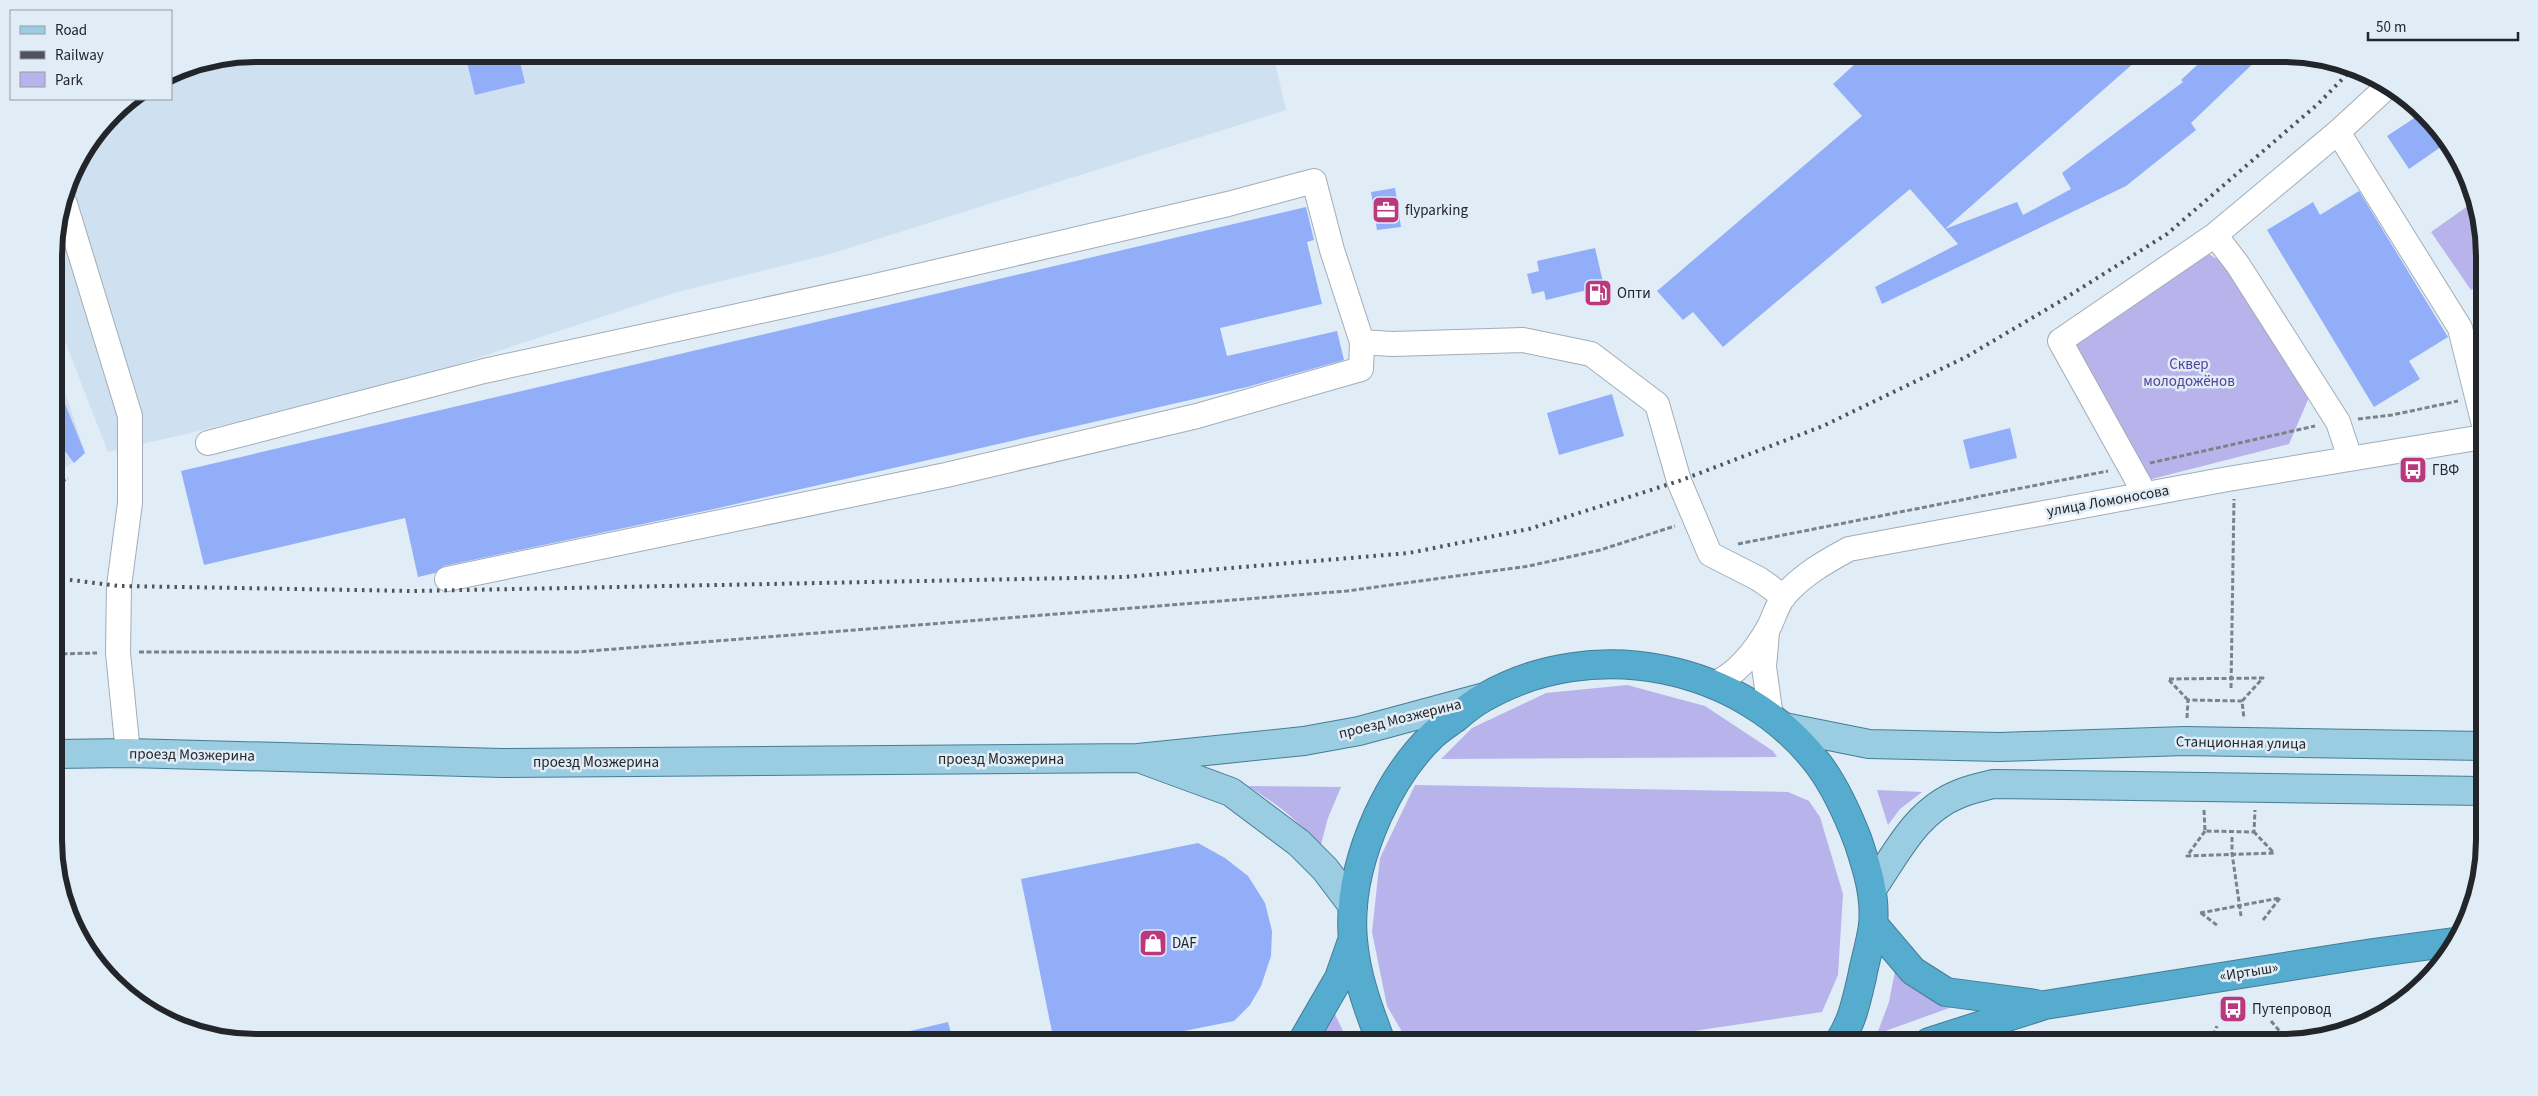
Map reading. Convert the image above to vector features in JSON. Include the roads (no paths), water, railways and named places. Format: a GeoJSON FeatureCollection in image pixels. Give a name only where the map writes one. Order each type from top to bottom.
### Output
{"type":"FeatureCollection","features":[{"type":"Feature","properties":{"kind":"highway"},"geometry":{"type":"LineString","coordinates":[[1378,1034],[1362,993],[1353,939],[1353,906],[1365,843],[1392,786],[1432,736],[1483,698],[1538,674],[1597,663],[1657,667],[1714,684],[1744,698],[1777,722],[1819,765],[1846,809],[1864,858],[1872,889],[1873,924],[1852,1022],[1844,1034]]}},
{"type":"Feature","properties":{"kind":"highway"},"geometry":{"type":"LineString","coordinates":[[1873,924],[1913,971],[1946,992],[2044,1005]]}},
{"type":"Feature","properties":{"kind":"highway"},"geometry":{"type":"LineString","coordinates":[[1307,1034],[1339,978],[1353,939]]}},
{"type":"Feature","properties":{"kind":"highway","name":"«Иртыш»"},"geometry":{"type":"LineString","coordinates":[[2044,1005],[2445,943]]}},
{"type":"Feature","properties":{"kind":"highway"},"geometry":{"type":"LineString","coordinates":[[1954,1034],[2044,1005]]}},
{"type":"Feature","properties":{"kind":"main road","name":"проезд Мозжерина"},"geometry":{"type":"LineString","coordinates":[[62,754],[128,753],[502,763],[1138,758],[1304,741],[1359,731],[1483,698]]}},
{"type":"Feature","properties":{"kind":"main road","name":"Станционная улица"},"geometry":{"type":"LineString","coordinates":[[1777,722],[1868,744],[1999,747],[2185,741],[2476,746]]}},
{"type":"Feature","properties":{"kind":"main road","name":"проезд Мозжерина"},"geometry":{"type":"LineString","coordinates":[[1138,758],[1231,792],[1299,843],[1325,869],[1353,906]]}},
{"type":"Feature","properties":{"kind":"main road"},"geometry":{"type":"LineString","coordinates":[[1872,889],[1912,828],[1931,809],[1958,794],[1993,784],[2040,783],[2202,788],[2256,787],[2476,791]]}},
{"type":"Feature","properties":{"kind":"street"},"geometry":{"type":"LineString","coordinates":[[2145,494],[2060,341],[2215,235],[2338,132],[2382,91]]}},
{"type":"Feature","properties":{"kind":"street"},"geometry":{"type":"LineString","coordinates":[[2338,132],[2460,328],[2476,386]]}},
{"type":"Feature","properties":{"kind":"street"},"geometry":{"type":"LineString","coordinates":[[208,442],[484,370],[871,288],[1228,204],[1314,181],[1332,250],[1362,342],[1361,369],[1197,416],[946,475],[448,579]]}},
{"type":"Feature","properties":{"kind":"street"},"geometry":{"type":"LineString","coordinates":[[68,212],[130,416],[130,503],[119,586],[118,653],[128,753]]}},
{"type":"Feature","properties":{"kind":"street"},"geometry":{"type":"LineString","coordinates":[[2215,235],[2238,265],[2338,422],[2350,458]]}},
{"type":"Feature","properties":{"kind":"street"},"geometry":{"type":"LineString","coordinates":[[1362,342],[1392,344],[1523,340],[1591,354],[1657,404],[1679,481],[1710,554],[1759,579],[1784,597]]}},
{"type":"Feature","properties":{"kind":"street","name":"улица Ломоносова"},"geometry":{"type":"LineString","coordinates":[[1768,628],[1784,597],[1814,568],[1849,549],[2145,494],[2476,438]]}},
{"type":"Feature","properties":{"kind":"street"},"geometry":{"type":"LineString","coordinates":[[1714,684],[1724,680],[1746,660],[1768,628]]}},
{"type":"Feature","properties":{"kind":"street"},"geometry":{"type":"LineString","coordinates":[[1768,628],[1764,667],[1777,722]]}},
{"type":"Feature","properties":{"kind":"railway"},"geometry":{"type":"LineString","coordinates":[[62,579],[119,586],[414,591],[1124,577],[1409,553],[1529,529],[1679,481],[1823,426],[1966,357],[2059,302],[2167,234],[2319,103],[2347,74]]}},
{"type":"Feature","properties":{"kind":"place","name":"flyparking"},"geometry":{"type":"Point","coordinates":[1386,210]}},
{"type":"Feature","properties":{"kind":"place","name":"Опти"},"geometry":{"type":"Point","coordinates":[1598,293]}},
{"type":"Feature","properties":{"kind":"place","name":"ГВФ"},"geometry":{"type":"Point","coordinates":[2413,470]}},
{"type":"Feature","properties":{"kind":"place","name":"DAF"},"geometry":{"type":"Point","coordinates":[1153,943]}},
{"type":"Feature","properties":{"kind":"place","name":"Путепровод"},"geometry":{"type":"Point","coordinates":[2233,1009]}},
{"type":"Feature","properties":{"kind":"park label","name":"Сквер молодожёнов"},"geometry":{"type":"Point","coordinates":[2189,372]}}]}
